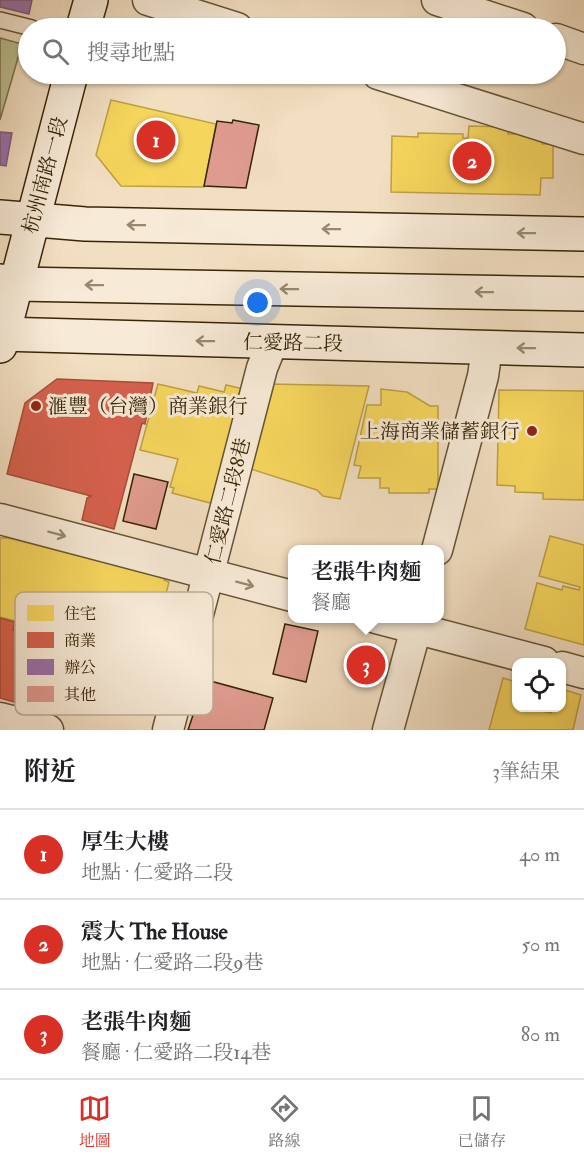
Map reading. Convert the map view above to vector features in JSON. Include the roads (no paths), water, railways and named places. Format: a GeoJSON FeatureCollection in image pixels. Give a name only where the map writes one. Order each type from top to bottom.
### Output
{"type":"FeatureCollection","features":[{"type":"Feature","properties":{"kind":"main road"},"geometry":{"type":"LineString","coordinates":[[86,18],[91,0]]}},
{"type":"Feature","properties":{"kind":"main road","name":"杭州南路一段"},"geometry":{"type":"LineString","coordinates":[[1,338],[8,283],[32,220],[68,84]]}},
{"type":"Feature","properties":{"kind":"main road"},"geometry":{"type":"LineString","coordinates":[[0,217],[109,225],[584,234]]}},
{"type":"Feature","properties":{"kind":"main road"},"geometry":{"type":"LineString","coordinates":[[8,283],[584,294]]}},
{"type":"Feature","properties":{"kind":"main road","name":"仁愛路二段"},"geometry":{"type":"LineString","coordinates":[[1,338],[584,350]]}},
{"type":"Feature","properties":{"kind":"street"},"geometry":{"type":"LineString","coordinates":[[148,0],[205,18]]}},
{"type":"Feature","properties":{"kind":"street"},"geometry":{"type":"LineString","coordinates":[[437,0],[492,18]]}},
{"type":"Feature","properties":{"kind":"street"},"geometry":{"type":"LineString","coordinates":[[566,43],[584,49]]}},
{"type":"Feature","properties":{"kind":"street"},"geometry":{"type":"LineString","coordinates":[[410,84],[584,139]]}},
{"type":"Feature","properties":{"kind":"street","name":"仁愛路二段8巷"},"geometry":{"type":"LineString","coordinates":[[205,592],[262,368],[272,343]]}},
{"type":"Feature","properties":{"kind":"street"},"geometry":{"type":"LineString","coordinates":[[438,545],[483,376],[487,348]]}},
{"type":"Feature","properties":{"kind":"street"},"geometry":{"type":"LineString","coordinates":[[0,519],[288,595]]}},
{"type":"Feature","properties":{"kind":"street"},"geometry":{"type":"LineString","coordinates":[[387,730],[417,624],[528,658]]}},
{"type":"Feature","properties":{"kind":"street"},"geometry":{"type":"LineString","coordinates":[[566,668],[584,673]]}},
{"type":"Feature","properties":{"kind":"street","name":"仁愛路二段8巷"},"geometry":{"type":"LineString","coordinates":[[168,730],[172,715]]}},
{"type":"Feature","properties":{"kind":"street"},"geometry":{"type":"LineString","coordinates":[[0,718],[48,730]]}},
{"type":"Feature","properties":{"kind":"lane"},"geometry":{"type":"LineString","coordinates":[[0,20],[18,24]]}},
{"type":"Feature","properties":{"kind":"place","name":"厚生大樓"},"geometry":{"type":"Point","coordinates":[156,140]}},
{"type":"Feature","properties":{"kind":"place","name":"震大 The House"},"geometry":{"type":"Point","coordinates":[472,161]}},
{"type":"Feature","properties":{"kind":"place","name":"滙豐（台灣）商業銀行"},"geometry":{"type":"Point","coordinates":[36,406]}},
{"type":"Feature","properties":{"kind":"place","name":"上海商業儲蓄銀行"},"geometry":{"type":"Point","coordinates":[532,431]}},
{"type":"Feature","properties":{"kind":"place","name":"老張牛肉麵"},"geometry":{"type":"Point","coordinates":[366,665]}}]}
